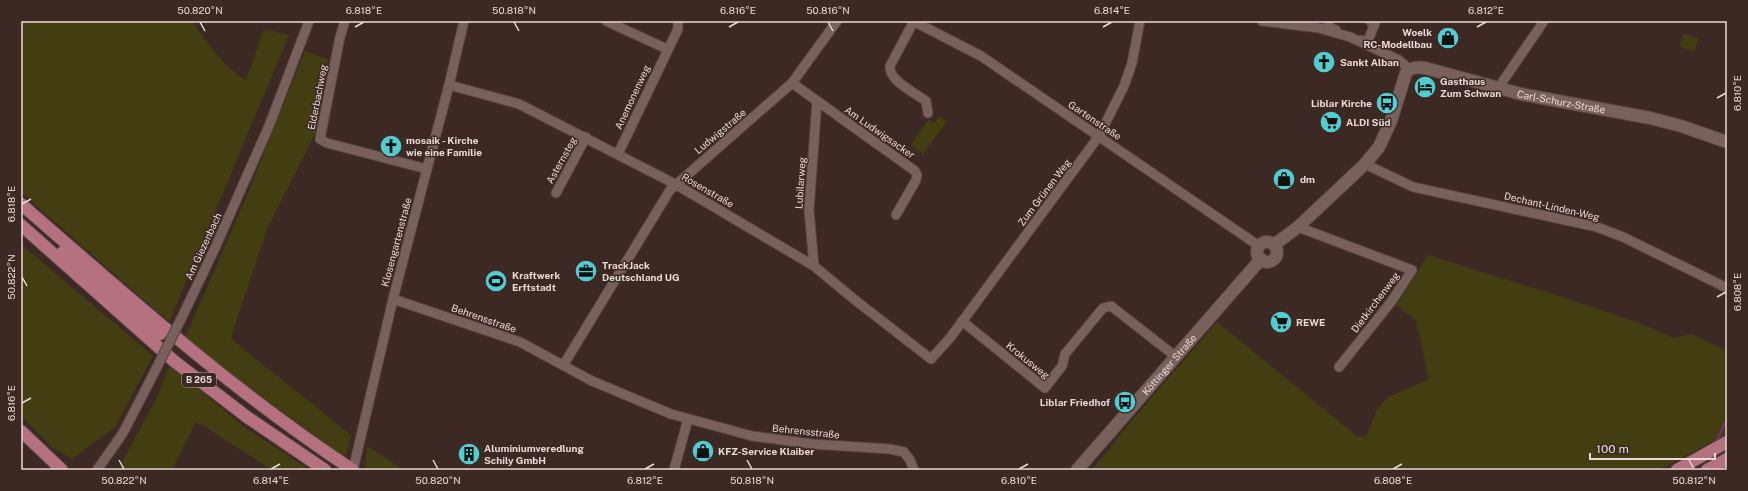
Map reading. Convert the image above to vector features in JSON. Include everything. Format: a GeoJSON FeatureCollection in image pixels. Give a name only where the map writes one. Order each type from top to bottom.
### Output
{"type":"FeatureCollection","features":[{"type":"Feature","properties":{"kind":"main road","name":"B 265"},"geometry":{"type":"LineString","coordinates":[[21,204],[150,316],[232,383],[353,470]]}},
{"type":"Feature","properties":{"kind":"main road"},"geometry":{"type":"LineString","coordinates":[[21,219],[29,222],[154,330],[213,374],[232,383]]}},
{"type":"Feature","properties":{"kind":"main road","name":"B 265"},"geometry":{"type":"LineString","coordinates":[[21,225],[121,314],[211,390],[325,470]]}},
{"type":"Feature","properties":{"kind":"main road","name":"B 265"},"geometry":{"type":"LineString","coordinates":[[21,238],[43,245]]}},
{"type":"Feature","properties":{"kind":"main road"},"geometry":{"type":"LineString","coordinates":[[21,431],[62,470]]}},
{"type":"Feature","properties":{"kind":"main road"},"geometry":{"type":"LineString","coordinates":[[1680,468],[1727,442]]}},
{"type":"Feature","properties":{"kind":"main road"},"geometry":{"type":"LineString","coordinates":[[1680,468],[1727,446]]}},
{"type":"Feature","properties":{"kind":"main road"},"geometry":{"type":"LineString","coordinates":[[1707,470],[1727,460]]}},
{"type":"Feature","properties":{"kind":"street","name":"Am Giezenbach"},"geometry":{"type":"LineString","coordinates":[[97,470],[123,433],[215,248],[269,126],[310,21]]}},
{"type":"Feature","properties":{"kind":"street","name":"Elderbachweg"},"geometry":{"type":"LineString","coordinates":[[345,21],[340,37],[320,138],[327,143],[427,169]]}},
{"type":"Feature","properties":{"kind":"street","name":"Klosengartenstraße"},"geometry":{"type":"LineString","coordinates":[[353,470],[393,299],[449,85],[464,21]]}},
{"type":"Feature","properties":{"kind":"street"},"geometry":{"type":"LineString","coordinates":[[606,21],[667,50]]}},
{"type":"Feature","properties":{"kind":"street","name":"Anemonenweg"},"geometry":{"type":"LineString","coordinates":[[618,154],[678,29],[678,21]]}},
{"type":"Feature","properties":{"kind":"street","name":"Ludwigstraße"},"geometry":{"type":"LineString","coordinates":[[564,364],[675,184],[774,100],[792,82],[838,21]]}},
{"type":"Feature","properties":{"kind":"street","name":"Gartenstraße"},"geometry":{"type":"LineString","coordinates":[[928,113],[926,101],[893,77],[889,70],[913,21],[981,56],[1260,246]]}},
{"type":"Feature","properties":{"kind":"street","name":"Zum Grünen Weg"},"geometry":{"type":"LineString","coordinates":[[931,359],[962,321],[1099,136],[1124,86],[1132,63],[1140,21]]}},
{"type":"Feature","properties":{"kind":"street"},"geometry":{"type":"LineString","coordinates":[[1262,21],[1319,28],[1350,37],[1399,60],[1409,69],[1406,73],[1391,121],[1379,147],[1365,164],[1298,227],[1274,245]]}},
{"type":"Feature","properties":{"kind":"street"},"geometry":{"type":"LineString","coordinates":[[1329,21],[1328,27],[1367,43],[1375,23],[1370,21]]}},
{"type":"Feature","properties":{"kind":"street"},"geometry":{"type":"LineString","coordinates":[[1500,89],[1503,81],[1544,21]]}},
{"type":"Feature","properties":{"kind":"street","name":"Carl-Schurz-Straße"},"geometry":{"type":"LineString","coordinates":[[1409,69],[1416,67],[1424,68],[1500,89],[1650,118],[1681,126],[1727,142]]}},
{"type":"Feature","properties":{"kind":"street","name":"Am Ludwigsacker"},"geometry":{"type":"LineString","coordinates":[[792,82],[915,171],[917,175],[916,180],[896,215]]}},
{"type":"Feature","properties":{"kind":"street","name":"Rosenstraße"},"geometry":{"type":"LineString","coordinates":[[449,85],[519,104],[586,137],[675,184],[814,266],[931,359]]}},
{"type":"Feature","properties":{"kind":"street","name":"Lubilarweg"},"geometry":{"type":"LineString","coordinates":[[814,266],[809,210],[817,101]]}},
{"type":"Feature","properties":{"kind":"street","name":"Asternsteg"},"geometry":{"type":"LineString","coordinates":[[556,193],[586,137]]}},
{"type":"Feature","properties":{"kind":"street","name":"Dechant-Linden-Weg"},"geometry":{"type":"LineString","coordinates":[[1365,164],[1412,186],[1597,227],[1623,237],[1727,288]]}},
{"type":"Feature","properties":{"kind":"street","name":"Dietkirchenweg"},"geometry":{"type":"LineString","coordinates":[[1298,227],[1412,270],[1391,302],[1339,367]]}},
{"type":"Feature","properties":{"kind":"street"},"geometry":{"type":"LineString","coordinates":[[1266,242],[1274,245],[1277,254],[1273,260],[1267,262],[1261,259],[1257,251],[1260,246],[1266,242]]}},
{"type":"Feature","properties":{"kind":"street","name":"Köttinger Straße"},"geometry":{"type":"LineString","coordinates":[[1077,470],[1261,259]]}},
{"type":"Feature","properties":{"kind":"street","name":"Behrensstraße"},"geometry":{"type":"LineString","coordinates":[[393,299],[520,342],[592,380],[671,414],[752,436],[812,444],[890,449],[904,452],[910,460],[914,470]]}},
{"type":"Feature","properties":{"kind":"street","name":"Krokusweg"},"geometry":{"type":"LineString","coordinates":[[962,321],[1045,388],[1062,366],[1065,354],[1103,308],[1111,306],[1175,356]]}},
{"type":"Feature","properties":{"kind":"street"},"geometry":{"type":"LineString","coordinates":[[674,470],[688,418]]}},
{"type":"Feature","properties":{"kind":"shaded area"},"geometry":{"type":"Polygon","coordinates":[[[21,21],[192,21],[223,62],[246,80],[264,29],[289,35],[169,322],[21,192],[21,21]]]}},
{"type":"Feature","properties":{"kind":"shaded area"},"geometry":{"type":"Polygon","coordinates":[[[1683,34],[1698,38],[1695,51],[1680,47],[1683,34]]]}},
{"type":"Feature","properties":{"kind":"shaded area"},"geometry":{"type":"Polygon","coordinates":[[[305,51],[328,59],[318,128],[268,227],[231,337],[236,343],[351,435],[345,458],[185,338],[246,198],[305,51]]]}},
{"type":"Feature","properties":{"kind":"shaded area"},"geometry":{"type":"Polygon","coordinates":[[[939,116],[947,121],[923,154],[911,145],[929,119],[934,123],[939,116]]]}},
{"type":"Feature","properties":{"kind":"shaded area"},"geometry":{"type":"Polygon","coordinates":[[[22,245],[153,356],[115,427],[72,459],[53,448],[21,416],[22,245]]]}},
{"type":"Feature","properties":{"kind":"shaded area"},"geometry":{"type":"Polygon","coordinates":[[[1428,255],[1556,295],[1642,324],[1674,338],[1691,334],[1727,351],[1727,434],[1659,470],[1092,470],[1129,424],[1217,322],[1357,436],[1366,437],[1377,409],[1388,397],[1429,379],[1416,320],[1396,306],[1428,255]]]}},
{"type":"Feature","properties":{"kind":"shaded area"},"geometry":{"type":"Polygon","coordinates":[[[170,365],[244,427],[310,470],[272,470],[204,426],[195,423],[172,470],[118,470],[158,395],[170,365]]]}},
{"type":"Feature","properties":{"kind":"shaded area"},"geometry":{"type":"Polygon","coordinates":[[[367,446],[404,470],[367,470],[365,468],[367,446]]]}},
{"type":"Feature","properties":{"kind":"waterway"},"geometry":{"type":"LineString","coordinates":[[1716,442],[1727,419]]}},
{"type":"Feature","properties":{"kind":"place","name":"Woelk RC-Modellbau"},"geometry":{"type":"Point","coordinates":[1448,38]}},
{"type":"Feature","properties":{"kind":"place","name":"Sankt Alban"},"geometry":{"type":"Point","coordinates":[1324,62]}},
{"type":"Feature","properties":{"kind":"place","name":"Gasthaus Zum Schwan"},"geometry":{"type":"Point","coordinates":[1425,87]}},
{"type":"Feature","properties":{"kind":"place","name":"Liblar Kirche"},"geometry":{"type":"Point","coordinates":[1387,103]}},
{"type":"Feature","properties":{"kind":"place","name":"ALDI Süd"},"geometry":{"type":"Point","coordinates":[1331,122]}},
{"type":"Feature","properties":{"kind":"place","name":"mosaik - Kirche wie eine Familie"},"geometry":{"type":"Point","coordinates":[391,146]}},
{"type":"Feature","properties":{"kind":"place","name":"dm"},"geometry":{"type":"Point","coordinates":[1284,179]}},
{"type":"Feature","properties":{"kind":"place","name":"TrackJack Deutschland UG"},"geometry":{"type":"Point","coordinates":[586,271]}},
{"type":"Feature","properties":{"kind":"place","name":"Kraftwerk Erftstadt"},"geometry":{"type":"Point","coordinates":[496,281]}},
{"type":"Feature","properties":{"kind":"place","name":"REWE"},"geometry":{"type":"Point","coordinates":[1281,322]}},
{"type":"Feature","properties":{"kind":"place","name":"Liblar Friedhof"},"geometry":{"type":"Point","coordinates":[1125,402]}},
{"type":"Feature","properties":{"kind":"place","name":"KFZ-Service Klaiber"},"geometry":{"type":"Point","coordinates":[703,451]}},
{"type":"Feature","properties":{"kind":"place","name":"Aluminiumveredlung Schily GmbH"},"geometry":{"type":"Point","coordinates":[469,454]}}]}
